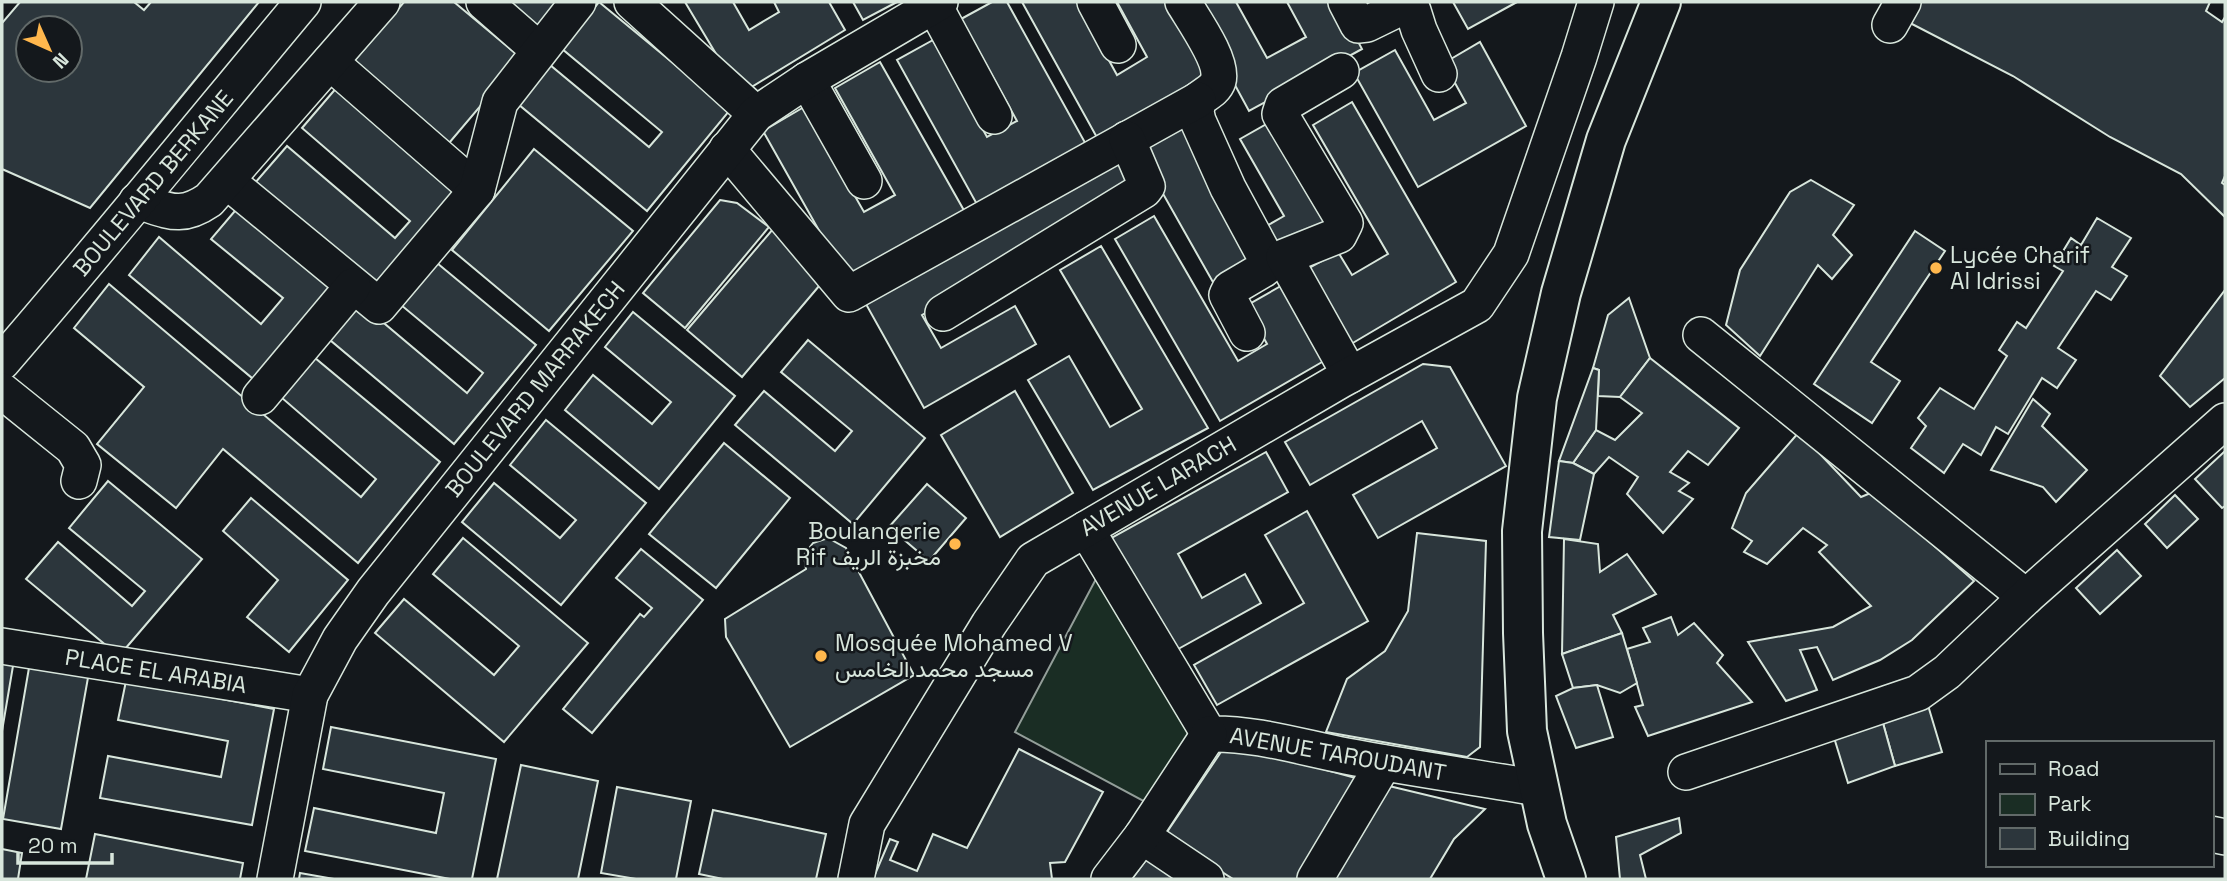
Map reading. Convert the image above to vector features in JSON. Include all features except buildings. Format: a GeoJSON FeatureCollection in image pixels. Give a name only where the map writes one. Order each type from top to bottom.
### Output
{"type":"FeatureCollection","features":[{"type":"Feature","properties":{"kind":"main road"},"geometry":{"type":"LineString","coordinates":[[1566,879],[1538,788],[1527,731],[1522,531],[1537,397],[1560,293],[1606,140],[1661,2]]}},
{"type":"Feature","properties":{"kind":"street","name":"BOULEVARD BERKANE"},"geometry":{"type":"LineString","coordinates":[[2,362],[92,259],[303,2]]}},
{"type":"Feature","properties":{"kind":"street"},"geometry":{"type":"LineString","coordinates":[[137,201],[181,213],[195,210],[209,200],[382,2]]}},
{"type":"Feature","properties":{"kind":"street"},"geometry":{"type":"LineString","coordinates":[[484,2],[539,50]]}},
{"type":"Feature","properties":{"kind":"street"},"geometry":{"type":"LineString","coordinates":[[227,181],[379,306],[477,190],[500,102],[578,2]]}},
{"type":"Feature","properties":{"kind":"street"},"geometry":{"type":"LineString","coordinates":[[632,2],[756,114]]}},
{"type":"Feature","properties":{"kind":"street"},"geometry":{"type":"LineString","coordinates":[[1095,2],[1118,45]]}},
{"type":"Feature","properties":{"kind":"street"},"geometry":{"type":"LineString","coordinates":[[727,149],[849,294],[1198,100],[1217,84],[1218,66],[1183,2]]}},
{"type":"Feature","properties":{"kind":"street"},"geometry":{"type":"LineString","coordinates":[[1346,2],[1358,24],[1367,24],[1408,4],[1439,74]]}},
{"type":"Feature","properties":{"kind":"street","name":"AVENUE LARACH"},"geometry":{"type":"LineString","coordinates":[[856,879],[867,824],[989,624],[1033,560],[1350,375],[1477,305],[1511,254],[1596,2]]}},
{"type":"Feature","properties":{"kind":"street"},"geometry":{"type":"LineString","coordinates":[[937,4],[995,116]]}},
{"type":"Feature","properties":{"kind":"street","name":"BOULEVARD MARRAKECH"},"geometry":{"type":"LineString","coordinates":[[275,879],[310,695],[340,639],[373,592],[756,114],[807,80],[937,4]]}},
{"type":"Feature","properties":{"kind":"street"},"geometry":{"type":"LineString","coordinates":[[330,62],[477,190]]}},
{"type":"Feature","properties":{"kind":"street"},"geometry":{"type":"LineString","coordinates":[[1247,332],[1227,295],[1230,289],[1275,261],[1339,235],[1345,227],[1316,171],[1281,117],[1280,110],[1283,105],[1341,71]]}},
{"type":"Feature","properties":{"kind":"street"},"geometry":{"type":"LineString","coordinates":[[807,80],[864,181]]}},
{"type":"Feature","properties":{"kind":"street"},"geometry":{"type":"LineString","coordinates":[[1198,100],[1198,121],[1228,188],[1266,257],[1275,261],[1350,375]]}},
{"type":"Feature","properties":{"kind":"street"},"geometry":{"type":"LineString","coordinates":[[943,313],[1144,190],[1146,186],[1127,139]]}},
{"type":"Feature","properties":{"kind":"street"},"geometry":{"type":"LineString","coordinates":[[260,397],[354,286]]}},
{"type":"Feature","properties":{"kind":"street"},"geometry":{"type":"LineString","coordinates":[[1701,335],[2026,597]]}},
{"type":"Feature","properties":{"kind":"street"},"geometry":{"type":"LineString","coordinates":[[2,391],[73,448],[83,465],[79,481]]}},
{"type":"Feature","properties":{"kind":"street"},"geometry":{"type":"LineString","coordinates":[[1686,772],[1918,693],[1947,672],[2026,597],[2225,421]]}},
{"type":"Feature","properties":{"kind":"street","name":"AVENUE TAROUDANT"},"geometry":{"type":"LineString","coordinates":[[1086,528],[1209,734],[1248,735],[1384,763],[1538,788]]}},
{"type":"Feature","properties":{"kind":"street","name":"PLACE EL ARABIA"},"geometry":{"type":"LineString","coordinates":[[2,646],[310,695]]}},
{"type":"Feature","properties":{"kind":"street"},"geometry":{"type":"LineString","coordinates":[[1109,879],[1142,836],[1209,734]]}},
{"type":"Feature","properties":{"kind":"street"},"geometry":{"type":"LineString","coordinates":[[1315,879],[1384,763]]}},
{"type":"Feature","properties":{"kind":"street"},"geometry":{"type":"LineString","coordinates":[[1142,836],[1206,879]]}},
{"type":"Feature","properties":{"kind":"green space"},"geometry":{"type":"Polygon","coordinates":[[[1097,577],[1194,737],[1149,804],[1015,732],[1097,577]]]}},
{"type":"Feature","properties":{"kind":"place","name":"Lycée Charif Al Idrissi"},"geometry":{"type":"Point","coordinates":[1936,268]}},
{"type":"Feature","properties":{"kind":"place","name":"Boulangerie Rif مخبزة الريف"},"geometry":{"type":"Point","coordinates":[955,544]}},
{"type":"Feature","properties":{"kind":"place","name":"Mosquée Mohamed V مسجد محمد الخامس"},"geometry":{"type":"Point","coordinates":[821,656]}}]}
